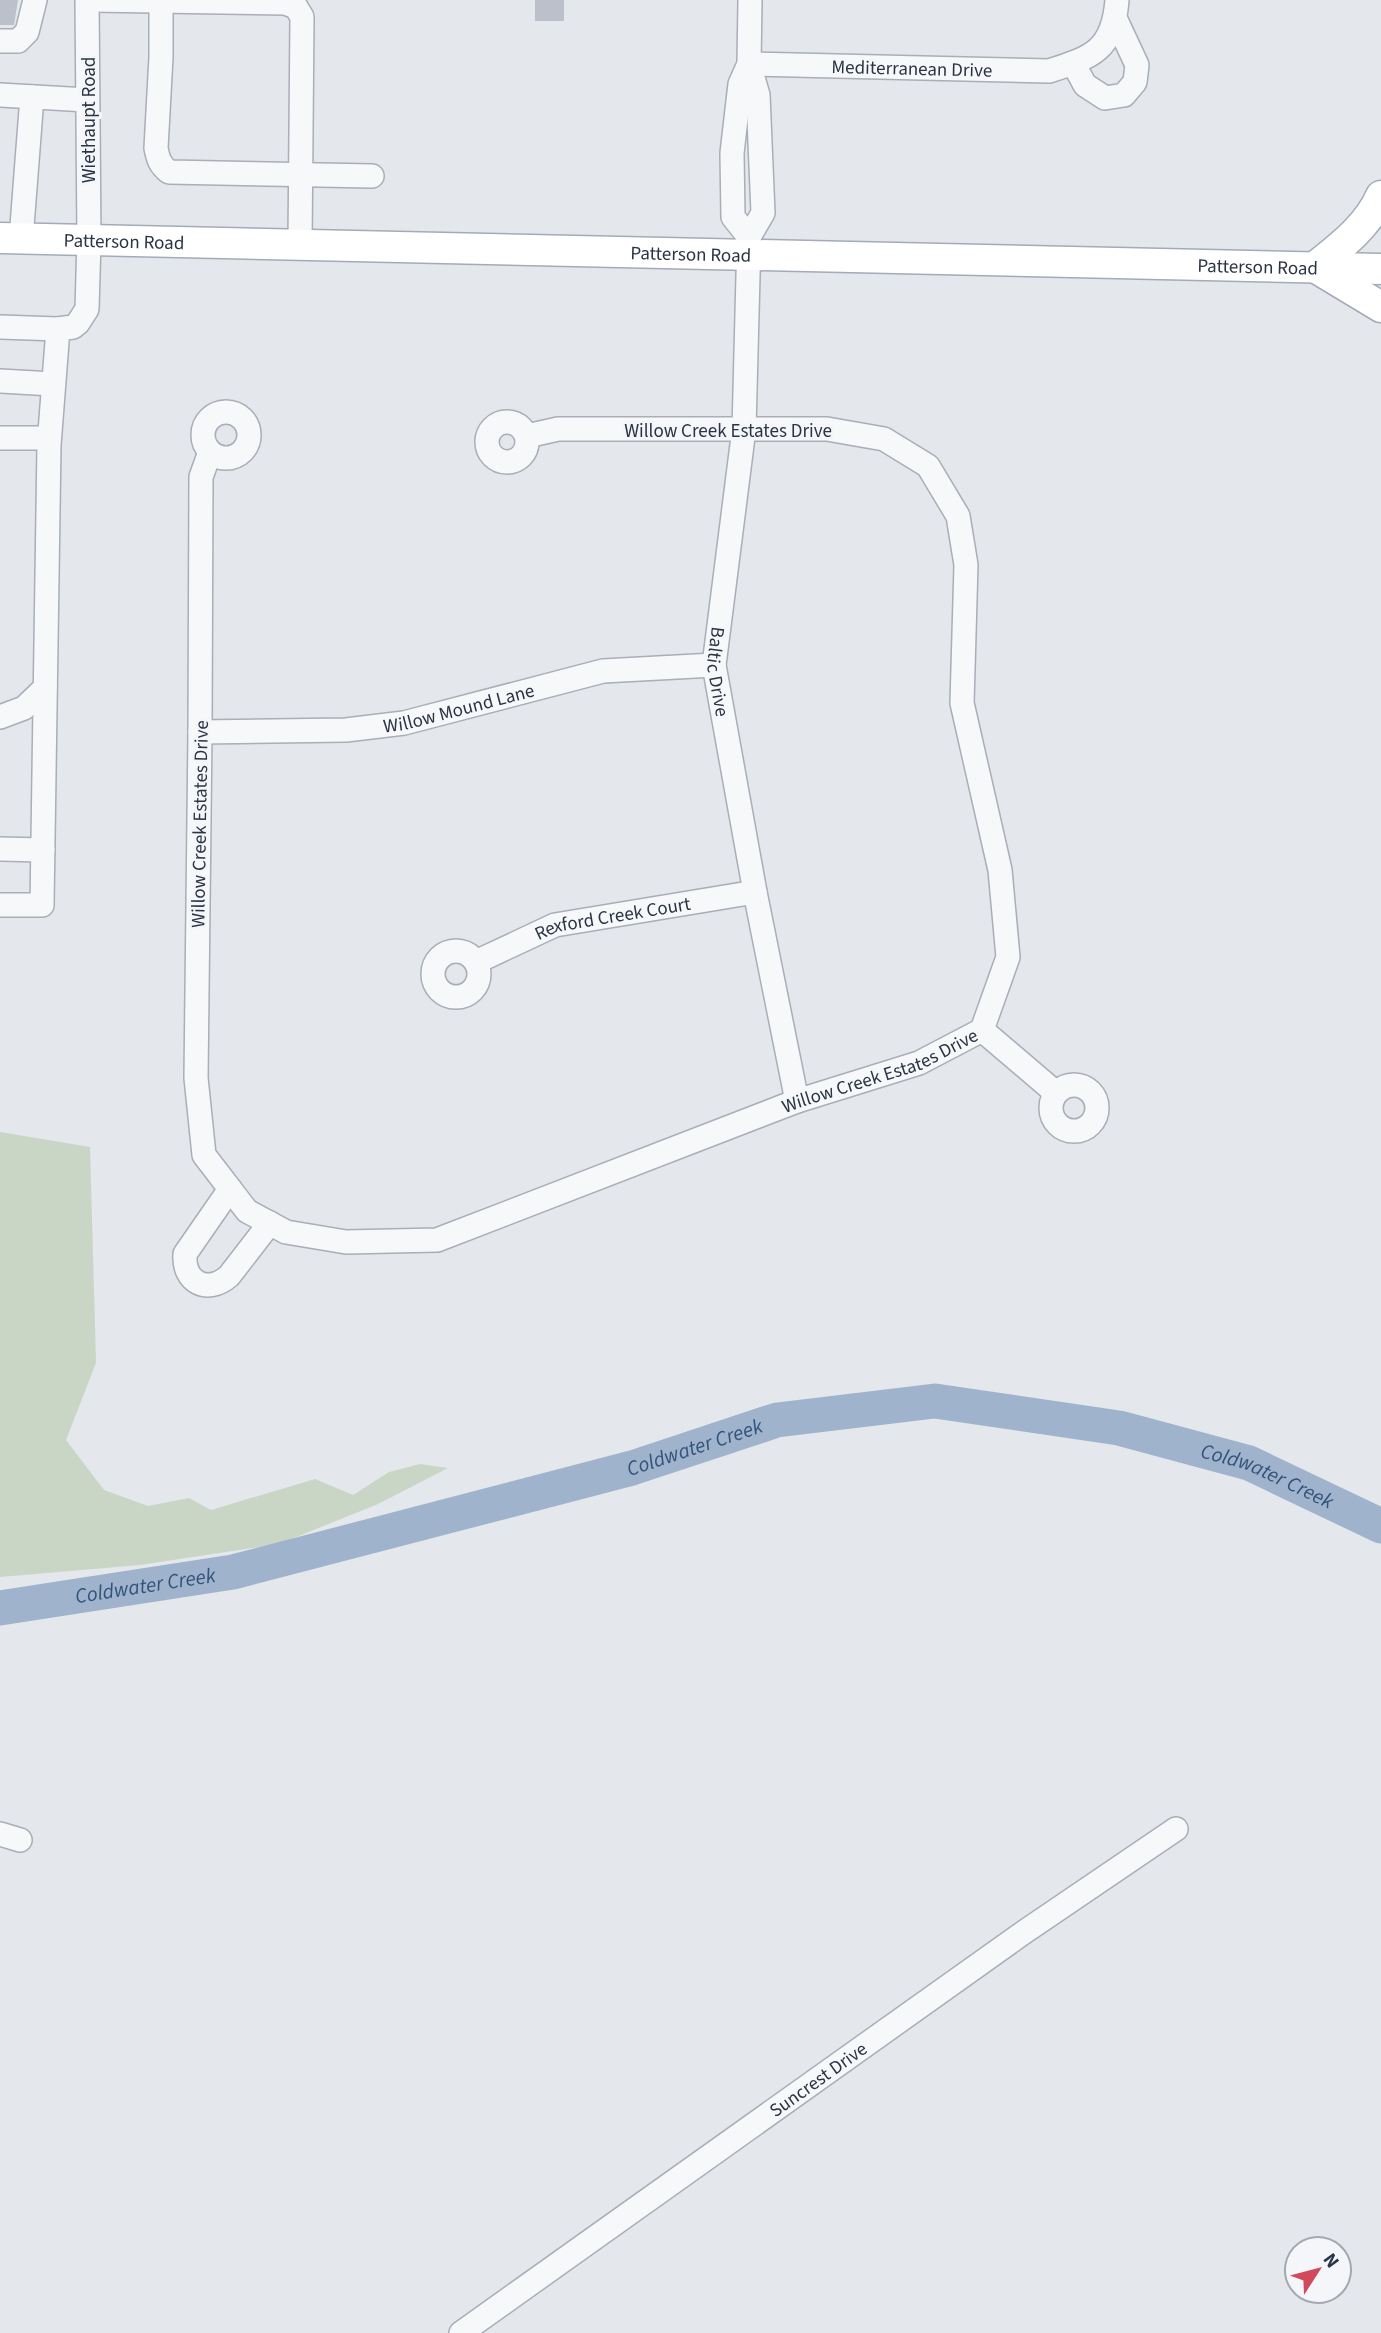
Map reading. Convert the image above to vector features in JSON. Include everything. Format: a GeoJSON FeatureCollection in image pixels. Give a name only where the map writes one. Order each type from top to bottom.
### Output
{"type":"FeatureCollection","features":[{"type":"Feature","properties":{"kind":"main road"},"geometry":{"type":"LineString","coordinates":[[1381,196],[1375,209],[1346,242],[1315,267],[1381,307]]}},
{"type":"Feature","properties":{"kind":"main road","name":"Patterson Road"},"geometry":{"type":"LineString","coordinates":[[10,238],[300,244],[749,245],[1381,269]]}},
{"type":"Feature","properties":{"kind":"street"},"geometry":{"type":"LineString","coordinates":[[0,41],[18,41],[27,32],[35,0]]}},
{"type":"Feature","properties":{"kind":"street"},"geometry":{"type":"LineString","coordinates":[[89,0],[285,3],[296,7],[302,17],[300,244]]}},
{"type":"Feature","properties":{"kind":"street","name":"Wiethaupt Road"},"geometry":{"type":"LineString","coordinates":[[58,329],[73,327],[86,309],[89,240],[89,0]]}},
{"type":"Feature","properties":{"kind":"street"},"geometry":{"type":"LineString","coordinates":[[749,245],[733,217],[732,153],[740,84],[749,64],[750,0]]}},
{"type":"Feature","properties":{"kind":"street"},"geometry":{"type":"LineString","coordinates":[[161,1],[160,93],[156,148],[158,160],[169,172],[372,176]]}},
{"type":"Feature","properties":{"kind":"street","name":"Mediterranean Drive"},"geometry":{"type":"LineString","coordinates":[[749,64],[1049,71],[1097,52],[1105,42],[1116,10]]}},
{"type":"Feature","properties":{"kind":"street","name":"Mediterranean Drive"},"geometry":{"type":"LineString","coordinates":[[1073,63],[1085,85],[1105,98],[1124,95],[1135,82],[1137,65],[1116,10]]}},
{"type":"Feature","properties":{"kind":"street"},"geometry":{"type":"LineString","coordinates":[[0,95],[87,100]]}},
{"type":"Feature","properties":{"kind":"street"},"geometry":{"type":"LineString","coordinates":[[10,238],[32,97]]}},
{"type":"Feature","properties":{"kind":"street","name":"Baltic Drive"},"geometry":{"type":"LineString","coordinates":[[749,245],[744,429],[714,665],[755,892],[797,1101]]}},
{"type":"Feature","properties":{"kind":"street"},"geometry":{"type":"LineString","coordinates":[[0,327],[58,329],[49,438],[42,905],[0,905]]}},
{"type":"Feature","properties":{"kind":"street"},"geometry":{"type":"LineString","coordinates":[[0,381],[54,384]]}},
{"type":"Feature","properties":{"kind":"street","name":"Willow Creek Estates Drive"},"geometry":{"type":"LineString","coordinates":[[210,452],[201,477],[195,1078],[204,1155],[247,1211],[286,1232],[346,1242],[437,1240],[797,1101],[919,1063],[982,1030],[1009,957],[1000,870],[962,703],[966,565],[958,516],[928,466],[884,439],[827,429],[558,429],[527,436]]}},
{"type":"Feature","properties":{"kind":"street"},"geometry":{"type":"LineString","coordinates":[[0,438],[49,438]]}},
{"type":"Feature","properties":{"kind":"street","name":"Willow Mound Lane"},"geometry":{"type":"LineString","coordinates":[[200,732],[346,730],[404,723],[603,671],[714,665]]}},
{"type":"Feature","properties":{"kind":"street"},"geometry":{"type":"LineString","coordinates":[[0,717],[24,708],[45,688]]}},
{"type":"Feature","properties":{"kind":"street"},"geometry":{"type":"LineString","coordinates":[[0,849],[43,850]]}},
{"type":"Feature","properties":{"kind":"street","name":"Rexford Creek Court"},"geometry":{"type":"LineString","coordinates":[[476,962],[555,925],[755,892]]}},
{"type":"Feature","properties":{"kind":"street"},"geometry":{"type":"LineString","coordinates":[[982,1030],[1056,1093]]}},
{"type":"Feature","properties":{"kind":"street"},"geometry":{"type":"LineString","coordinates":[[230,1189],[185,1254],[187,1273],[194,1280],[202,1285],[221,1283],[270,1223]]}},
{"type":"Feature","properties":{"kind":"street","name":"Suncrest Drive"},"geometry":{"type":"LineString","coordinates":[[461,2333],[1020,1935],[1176,1829]]}},
{"type":"Feature","properties":{"kind":"green space"},"geometry":{"type":"Polygon","coordinates":[[[0,1132],[90,1147],[96,1363],[66,1440],[104,1490],[148,1506],[189,1498],[211,1510],[315,1479],[353,1495],[389,1472],[420,1464],[448,1468],[378,1504],[279,1544],[140,1565],[0,1577],[0,1132]]]}},
{"type":"Feature","properties":{"kind":"building"},"geometry":{"type":"Polygon","coordinates":[[[0,0],[18,0],[14,25],[0,25],[0,0]]]}},
{"type":"Feature","properties":{"kind":"building"},"geometry":{"type":"Polygon","coordinates":[[[535,0],[564,0],[564,21],[535,21],[535,0]]]}},
{"type":"Feature","properties":{"kind":"waterway","name":"Coldwater Creek"},"geometry":{"type":"LineString","coordinates":[[0,1608],[233,1572],[632,1468],[777,1420],[935,1401],[1119,1428],[1249,1463],[1381,1526]]}}]}
